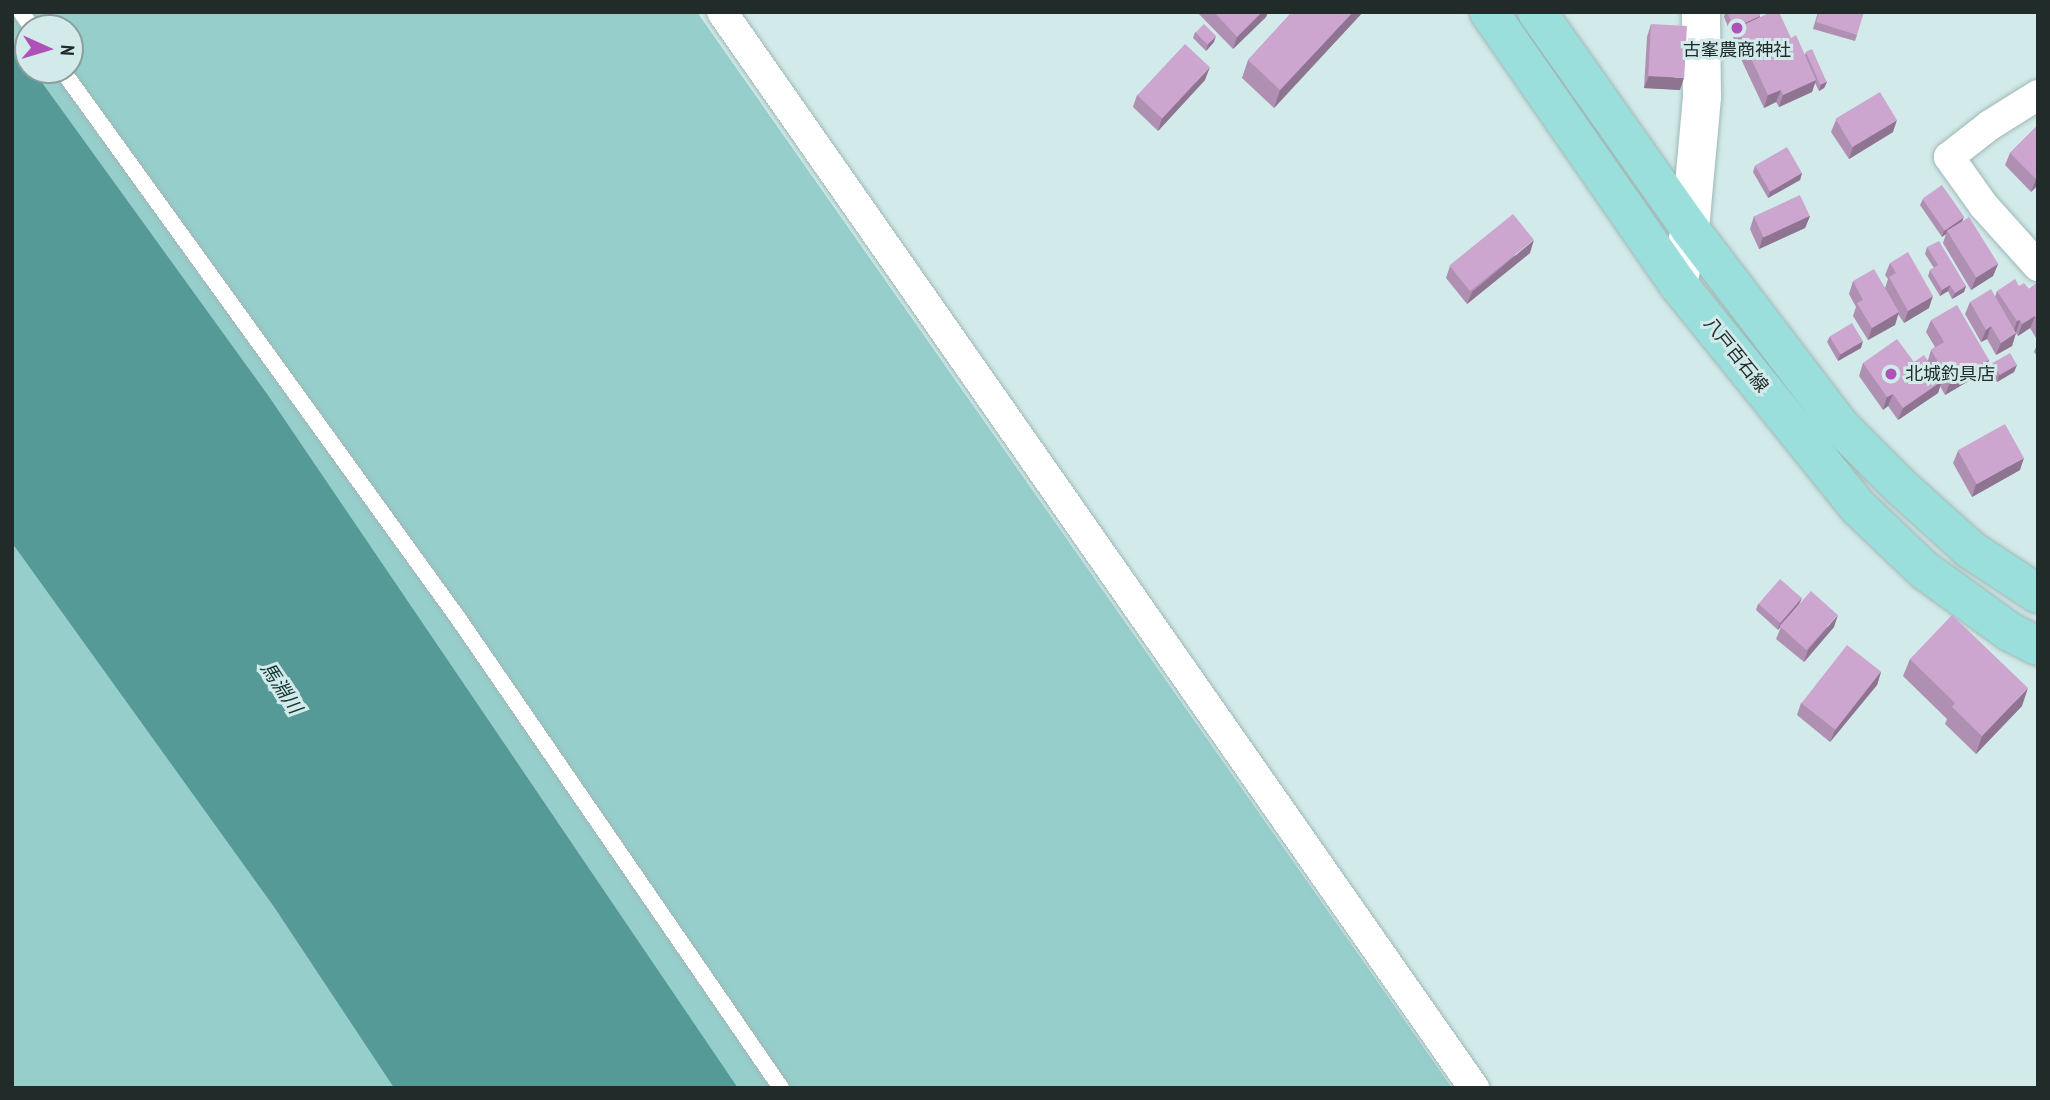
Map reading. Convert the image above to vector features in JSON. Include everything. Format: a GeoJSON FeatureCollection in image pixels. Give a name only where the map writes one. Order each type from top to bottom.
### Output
{"type":"FeatureCollection","features":[{"type":"Feature","properties":{"kind":"main road","name":"八戸百石線"},"geometry":{"type":"LineString","coordinates":[[1489,12],[1678,284],[1859,508],[1924,570],[2010,632],[2038,646]]}},
{"type":"Feature","properties":{"kind":"main road"},"geometry":{"type":"LineString","coordinates":[[1537,12],[1690,229],[1842,426],[1901,487],[1971,551],[2038,594]]}},
{"type":"Feature","properties":{"kind":"street"},"geometry":{"type":"LineString","coordinates":[[722,12],[1474,1088]]}},
{"type":"Feature","properties":{"kind":"street"},"geometry":{"type":"LineString","coordinates":[[1678,284],[1690,229],[1702,97],[1700,12]]}},
{"type":"Feature","properties":{"kind":"street"},"geometry":{"type":"LineString","coordinates":[[2038,94],[1990,125],[1949,157],[1984,206],[2038,266]]}},
{"type":"Feature","properties":{"kind":"lane"},"geometry":{"type":"LineString","coordinates":[[72,84],[458,618],[781,1088]]}},
{"type":"Feature","properties":{"kind":"shaded area"},"geometry":{"type":"Polygon","coordinates":[[[12,12],[697,12],[1452,1088],[738,1088],[268,395],[43,84],[84,84],[84,14],[14,14],[14,44],[12,12]]]}},
{"type":"Feature","properties":{"kind":"shaded area"},"geometry":{"type":"Polygon","coordinates":[[[12,543],[274,907],[394,1088],[12,1088],[12,543]]]}},
{"type":"Feature","properties":{"kind":"water","name":"馬淵川"},"geometry":{"type":"Polygon","coordinates":[[[12,41],[14,84],[43,84],[268,395],[738,1088],[394,1088],[274,907],[12,543],[12,41]]]}},
{"type":"Feature","properties":{"kind":"building"},"geometry":{"type":"Polygon","coordinates":[[[1214,12],[1262,12],[1237,37],[1214,12]]]}},
{"type":"Feature","properties":{"kind":"building"},"geometry":{"type":"Polygon","coordinates":[[[1292,12],[1353,12],[1280,90],[1248,60],[1292,12]]]}},
{"type":"Feature","properties":{"kind":"building"},"geometry":{"type":"Polygon","coordinates":[[[1727,12],[1759,12],[1760,16],[1734,28],[1727,12]]]}},
{"type":"Feature","properties":{"kind":"building"},"geometry":{"type":"Polygon","coordinates":[[[1771,12],[1779,12],[1791,38],[1796,35],[1816,80],[1783,95],[1781,90],[1768,95],[1737,28],[1771,12]]]}},
{"type":"Feature","properties":{"kind":"building"},"geometry":{"type":"Polygon","coordinates":[[[1819,12],[1864,12],[1857,35],[1816,22],[1819,12]]]}},
{"type":"Feature","properties":{"kind":"building"},"geometry":{"type":"Polygon","coordinates":[[[1204,24],[1216,36],[1208,45],[1196,32],[1204,24]]]}},
{"type":"Feature","properties":{"kind":"building"},"geometry":{"type":"Polygon","coordinates":[[[1651,24],[1687,26],[1684,78],[1648,76],[1651,24]]]}},
{"type":"Feature","properties":{"kind":"building"},"geometry":{"type":"Polygon","coordinates":[[[1185,44],[1210,67],[1162,118],[1137,95],[1185,44]]]}},
{"type":"Feature","properties":{"kind":"building"},"geometry":{"type":"Polygon","coordinates":[[[1812,49],[1827,82],[1820,85],[1806,52],[1812,49]]]}},
{"type":"Feature","properties":{"kind":"building"},"geometry":{"type":"Polygon","coordinates":[[[1880,92],[1897,120],[1852,147],[1835,119],[1880,92]]]}},
{"type":"Feature","properties":{"kind":"building"},"geometry":{"type":"Polygon","coordinates":[[[2038,125],[2038,177],[2036,179],[2010,153],[2038,125]]]}},
{"type":"Feature","properties":{"kind":"building"},"geometry":{"type":"Polygon","coordinates":[[[1787,147],[1802,173],[1770,191],[1755,166],[1787,147]]]}},
{"type":"Feature","properties":{"kind":"building"},"geometry":{"type":"Polygon","coordinates":[[[1942,185],[1964,217],[1945,231],[1922,199],[1942,185]]]}},
{"type":"Feature","properties":{"kind":"building"},"geometry":{"type":"Polygon","coordinates":[[[1800,195],[1810,216],[1763,237],[1754,217],[1800,195]]]}},
{"type":"Feature","properties":{"kind":"building"},"geometry":{"type":"Polygon","coordinates":[[[1513,214],[1534,240],[1470,291],[1449,266],[1513,214]]]}},
{"type":"Feature","properties":{"kind":"building"},"geometry":{"type":"Polygon","coordinates":[[[1969,217],[1998,264],[1976,277],[1947,231],[1969,217]]]}},
{"type":"Feature","properties":{"kind":"building"},"geometry":{"type":"Polygon","coordinates":[[[1939,241],[1966,286],[1955,293],[1950,285],[1942,290],[1930,270],[1938,265],[1927,247],[1939,241]]]}},
{"type":"Feature","properties":{"kind":"building"},"geometry":{"type":"Polygon","coordinates":[[[1908,252],[1933,296],[1908,311],[1889,277],[1896,273],[1890,263],[1908,252]]]}},
{"type":"Feature","properties":{"kind":"building"},"geometry":{"type":"Polygon","coordinates":[[[1874,269],[1899,312],[1872,328],[1857,303],[1863,300],[1853,281],[1874,269]]]}},
{"type":"Feature","properties":{"kind":"building"},"geometry":{"type":"Polygon","coordinates":[[[2015,279],[2019,286],[2024,283],[2029,289],[2038,283],[2038,321],[2035,316],[2022,324],[2020,320],[2017,321],[1997,291],[2015,279]]]}},
{"type":"Feature","properties":{"kind":"building"},"geometry":{"type":"Polygon","coordinates":[[[1991,289],[2016,333],[2001,343],[1991,326],[1986,330],[1970,302],[1991,289]]]}},
{"type":"Feature","properties":{"kind":"building"},"geometry":{"type":"Polygon","coordinates":[[[1957,305],[1989,360],[1950,382],[1931,350],[1944,342],[1931,320],[1957,305]]]}},
{"type":"Feature","properties":{"kind":"building"},"geometry":{"type":"Polygon","coordinates":[[[1852,323],[1863,341],[1841,354],[1830,336],[1852,323]]]}},
{"type":"Feature","properties":{"kind":"building"},"geometry":{"type":"Polygon","coordinates":[[[1897,339],[1914,362],[1924,355],[1942,381],[1903,408],[1893,394],[1887,397],[1863,363],[1897,339]]]}},
{"type":"Feature","properties":{"kind":"building"},"geometry":{"type":"Polygon","coordinates":[[[2010,353],[2017,365],[2000,375],[1993,363],[2010,353]]]}},
{"type":"Feature","properties":{"kind":"building"},"geometry":{"type":"Polygon","coordinates":[[[2005,424],[2024,458],[1977,484],[1958,450],[2005,424]]]}},
{"type":"Feature","properties":{"kind":"building"},"geometry":{"type":"Polygon","coordinates":[[[1780,579],[1802,598],[1780,623],[1758,604],[1780,579]]]}},
{"type":"Feature","properties":{"kind":"building"},"geometry":{"type":"Polygon","coordinates":[[[1811,591],[1838,615],[1806,650],[1780,626],[1811,591]]]}},
{"type":"Feature","properties":{"kind":"building"},"geometry":{"type":"Polygon","coordinates":[[[1952,615],[2028,688],[1982,736],[1952,707],[1955,703],[1910,659],[1952,615]]]}},
{"type":"Feature","properties":{"kind":"building"},"geometry":{"type":"Polygon","coordinates":[[[1847,645],[1881,671],[1835,730],[1801,703],[1847,645]]]}},
{"type":"Feature","properties":{"kind":"place","name":"古峯農商神社"},"geometry":{"type":"Point","coordinates":[1737,28]}},
{"type":"Feature","properties":{"kind":"place","name":"北城釣具店"},"geometry":{"type":"Point","coordinates":[1891,374]}}]}
